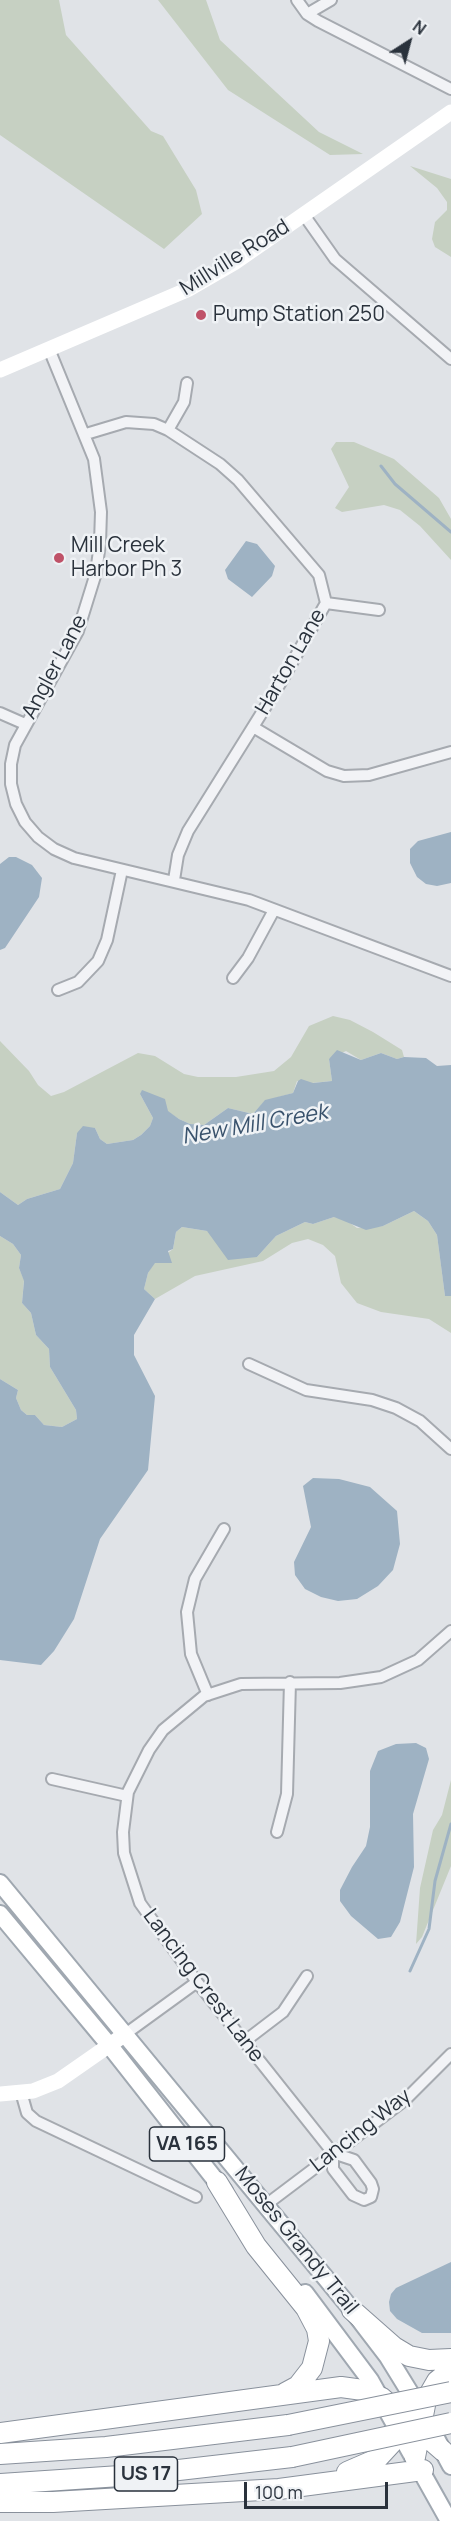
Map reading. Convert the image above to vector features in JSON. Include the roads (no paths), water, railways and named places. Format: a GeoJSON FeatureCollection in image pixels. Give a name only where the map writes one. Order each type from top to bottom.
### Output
{"type":"FeatureCollection","features":[{"type":"Feature","properties":{"kind":"highway"},"geometry":{"type":"LineString","coordinates":[[217,2182],[256,2246],[306,2308],[317,2329],[318,2351],[309,2374],[298,2386],[277,2396]]}},
{"type":"Feature","properties":{"kind":"highway"},"geometry":{"type":"LineString","coordinates":[[352,2310],[394,2347],[409,2356],[429,2360],[451,2359]]}},
{"type":"Feature","properties":{"kind":"highway"},"geometry":{"type":"LineString","coordinates":[[202,2493],[354,2470],[377,2459],[415,2419],[433,2387],[451,2370]]}},
{"type":"Feature","properties":{"kind":"highway"},"geometry":{"type":"LineString","coordinates":[[370,2380],[415,2419],[448,2453]]}},
{"type":"Feature","properties":{"kind":"highway"},"geometry":{"type":"LineString","coordinates":[[0,2433],[341,2387],[363,2390],[382,2398],[415,2419]]}},
{"type":"Feature","properties":{"kind":"highway","name":"US 17"},"geometry":{"type":"LineString","coordinates":[[0,2454],[106,2447],[288,2425],[451,2392]]}},
{"type":"Feature","properties":{"kind":"highway"},"geometry":{"type":"LineString","coordinates":[[0,2502],[54,2502],[279,2489],[419,2464],[415,2419]]}},
{"type":"Feature","properties":{"kind":"highway","name":"US 17"},"geometry":{"type":"LineString","coordinates":[[0,2484],[135,2475],[292,2457],[451,2423]]}},
{"type":"Feature","properties":{"kind":"main road","name":"Moses Grandy Trail"},"geometry":{"type":"LineString","coordinates":[[0,1883],[352,2310],[415,2419]]}},
{"type":"Feature","properties":{"kind":"main road","name":"Moses Grandy Trail"},"geometry":{"type":"LineString","coordinates":[[0,1914],[110,2046],[382,2398]]}},
{"type":"Feature","properties":{"kind":"main road"},"geometry":{"type":"LineString","coordinates":[[419,2464],[449,2521]]}},
{"type":"Feature","properties":{"kind":"street"},"geometry":{"type":"LineString","coordinates":[[297,0],[307,14],[451,89]]}},
{"type":"Feature","properties":{"kind":"street"},"geometry":{"type":"LineString","coordinates":[[307,14],[332,0]]}},
{"type":"Feature","properties":{"kind":"street","name":"Millville Road"},"geometry":{"type":"LineString","coordinates":[[0,370],[189,289],[304,215],[451,111]]}},
{"type":"Feature","properties":{"kind":"street"},"geometry":{"type":"LineString","coordinates":[[304,215],[335,259],[451,359]]}},
{"type":"Feature","properties":{"kind":"street","name":"Angler Lane"},"geometry":{"type":"LineString","coordinates":[[49,349],[86,434],[99,482],[101,512],[96,573],[78,631],[25,724],[15,745],[10,764],[16,804],[26,822],[54,849],[94,865],[174,880],[249,900],[451,976]]}},
{"type":"Feature","properties":{"kind":"street"},"geometry":{"type":"LineString","coordinates":[[168,430],[184,402],[187,382]]}},
{"type":"Feature","properties":{"kind":"street","name":"Harton Lane"},"geometry":{"type":"LineString","coordinates":[[86,434],[126,422],[154,424],[168,430],[220,464],[238,480],[319,575],[326,603],[188,831],[178,855],[174,880]]}},
{"type":"Feature","properties":{"kind":"street"},"geometry":{"type":"LineString","coordinates":[[326,603],[379,610]]}},
{"type":"Feature","properties":{"kind":"street"},"geometry":{"type":"LineString","coordinates":[[0,713],[25,724]]}},
{"type":"Feature","properties":{"kind":"street"},"geometry":{"type":"LineString","coordinates":[[253,727],[327,771],[344,776],[369,775],[451,752]]}},
{"type":"Feature","properties":{"kind":"street"},"geometry":{"type":"LineString","coordinates":[[58,990],[78,982],[98,961],[107,939],[122,870]]}},
{"type":"Feature","properties":{"kind":"street"},"geometry":{"type":"LineString","coordinates":[[233,978],[248,958],[274,910]]}},
{"type":"Feature","properties":{"kind":"street"},"geometry":{"type":"LineString","coordinates":[[249,1364],[306,1390],[372,1400],[396,1408],[420,1421],[451,1449]]}},
{"type":"Feature","properties":{"kind":"street"},"geometry":{"type":"LineString","coordinates":[[208,1695],[191,1654],[187,1636],[187,1612],[195,1579],[224,1528]]}},
{"type":"Feature","properties":{"kind":"street","name":"Lancing Crest Lane"},"geometry":{"type":"LineString","coordinates":[[333,2153],[148,1917],[134,1890],[124,1852],[123,1832],[128,1797],[132,1780],[163,1730],[195,1702],[208,1695],[241,1684],[340,1683],[381,1677],[418,1660],[451,1631]]}},
{"type":"Feature","properties":{"kind":"street"},"geometry":{"type":"LineString","coordinates":[[277,1832],[287,1794],[290,1682]]}},
{"type":"Feature","properties":{"kind":"street"},"geometry":{"type":"LineString","coordinates":[[52,1779],[128,1797]]}},
{"type":"Feature","properties":{"kind":"street"},"geometry":{"type":"LineString","coordinates":[[245,2041],[283,2012],[307,1976]]}},
{"type":"Feature","properties":{"kind":"street"},"geometry":{"type":"LineString","coordinates":[[0,2094],[21,2092],[58,2081],[197,1982]]}},
{"type":"Feature","properties":{"kind":"street","name":"Lancing Way"},"geometry":{"type":"LineString","coordinates":[[267,2205],[405,2100],[451,2054]]}},
{"type":"Feature","properties":{"kind":"street"},"geometry":{"type":"LineString","coordinates":[[21,2092],[27,2113],[36,2121],[196,2197]]}},
{"type":"Feature","properties":{"kind":"street"},"geometry":{"type":"LineString","coordinates":[[333,2153],[354,2160],[372,2183],[371,2197],[364,2200],[353,2195],[333,2169],[333,2153]]}},
{"type":"Feature","properties":{"kind":"water"},"geometry":{"type":"Polygon","coordinates":[[[246,541],[257,544],[275,566],[272,576],[252,597],[228,579],[225,570],[246,541]]]}},
{"type":"Feature","properties":{"kind":"water"},"geometry":{"type":"Polygon","coordinates":[[[451,832],[451,883],[437,886],[426,884],[417,877],[410,863],[410,849],[418,841],[451,832]]]}},
{"type":"Feature","properties":{"kind":"water"},"geometry":{"type":"Polygon","coordinates":[[[9,857],[16,857],[32,865],[42,878],[39,897],[5,948],[0,950],[0,864],[9,857]]]}},
{"type":"Feature","properties":{"kind":"water","name":"New Mill Creek"},"geometry":{"type":"Polygon","coordinates":[[[337,1050],[361,1060],[381,1053],[397,1059],[426,1058],[437,1066],[451,1065],[451,1296],[445,1296],[437,1235],[428,1221],[414,1211],[383,1226],[366,1230],[334,1217],[313,1224],[305,1222],[276,1236],[257,1257],[228,1260],[207,1231],[182,1227],[176,1232],[173,1249],[168,1251],[172,1263],[155,1263],[148,1273],[144,1289],[155,1299],[134,1335],[134,1355],[155,1396],[148,1470],[100,1539],[74,1619],[54,1651],[41,1665],[0,1660],[0,1379],[18,1390],[16,1398],[21,1410],[27,1415],[35,1415],[44,1425],[62,1427],[77,1419],[76,1410],[50,1367],[49,1349],[36,1335],[31,1313],[22,1303],[24,1281],[19,1268],[21,1255],[13,1244],[0,1236],[0,1192],[18,1205],[27,1199],[60,1189],[73,1163],[77,1133],[83,1126],[95,1128],[100,1139],[107,1144],[133,1140],[141,1135],[150,1126],[153,1118],[140,1094],[142,1090],[165,1099],[168,1111],[179,1119],[190,1124],[204,1125],[228,1108],[253,1114],[265,1100],[293,1093],[301,1079],[313,1083],[332,1081],[329,1059],[337,1050]]]}},
{"type":"Feature","properties":{"kind":"water"},"geometry":{"type":"Polygon","coordinates":[[[313,1478],[339,1479],[370,1487],[397,1511],[400,1544],[393,1570],[378,1586],[357,1599],[338,1601],[321,1597],[305,1589],[295,1575],[294,1562],[311,1527],[303,1486],[313,1478]]]}},
{"type":"Feature","properties":{"kind":"water"},"geometry":{"type":"Polygon","coordinates":[[[416,1743],[426,1748],[429,1759],[413,1814],[414,1867],[400,1922],[391,1937],[378,1939],[351,1916],[340,1901],[340,1890],[366,1846],[370,1827],[370,1771],[378,1751],[396,1744],[416,1743]]]}},
{"type":"Feature","properties":{"kind":"water"},"geometry":{"type":"Polygon","coordinates":[[[451,2262],[451,2333],[422,2333],[397,2319],[390,2311],[389,2302],[396,2288],[451,2262]]]}},
{"type":"Feature","properties":{"kind":"waterway"},"geometry":{"type":"LineString","coordinates":[[381,466],[395,484],[451,532]]}},
{"type":"Feature","properties":{"kind":"waterway"},"geometry":{"type":"LineString","coordinates":[[410,1971],[429,1929],[435,1881],[451,1824]]}},
{"type":"Feature","properties":{"kind":"place","name":"Pump Station 250"},"geometry":{"type":"Point","coordinates":[201,315]}},
{"type":"Feature","properties":{"kind":"place","name":"Mill Creek Harbor Ph 3"},"geometry":{"type":"Point","coordinates":[59,558]}}]}
